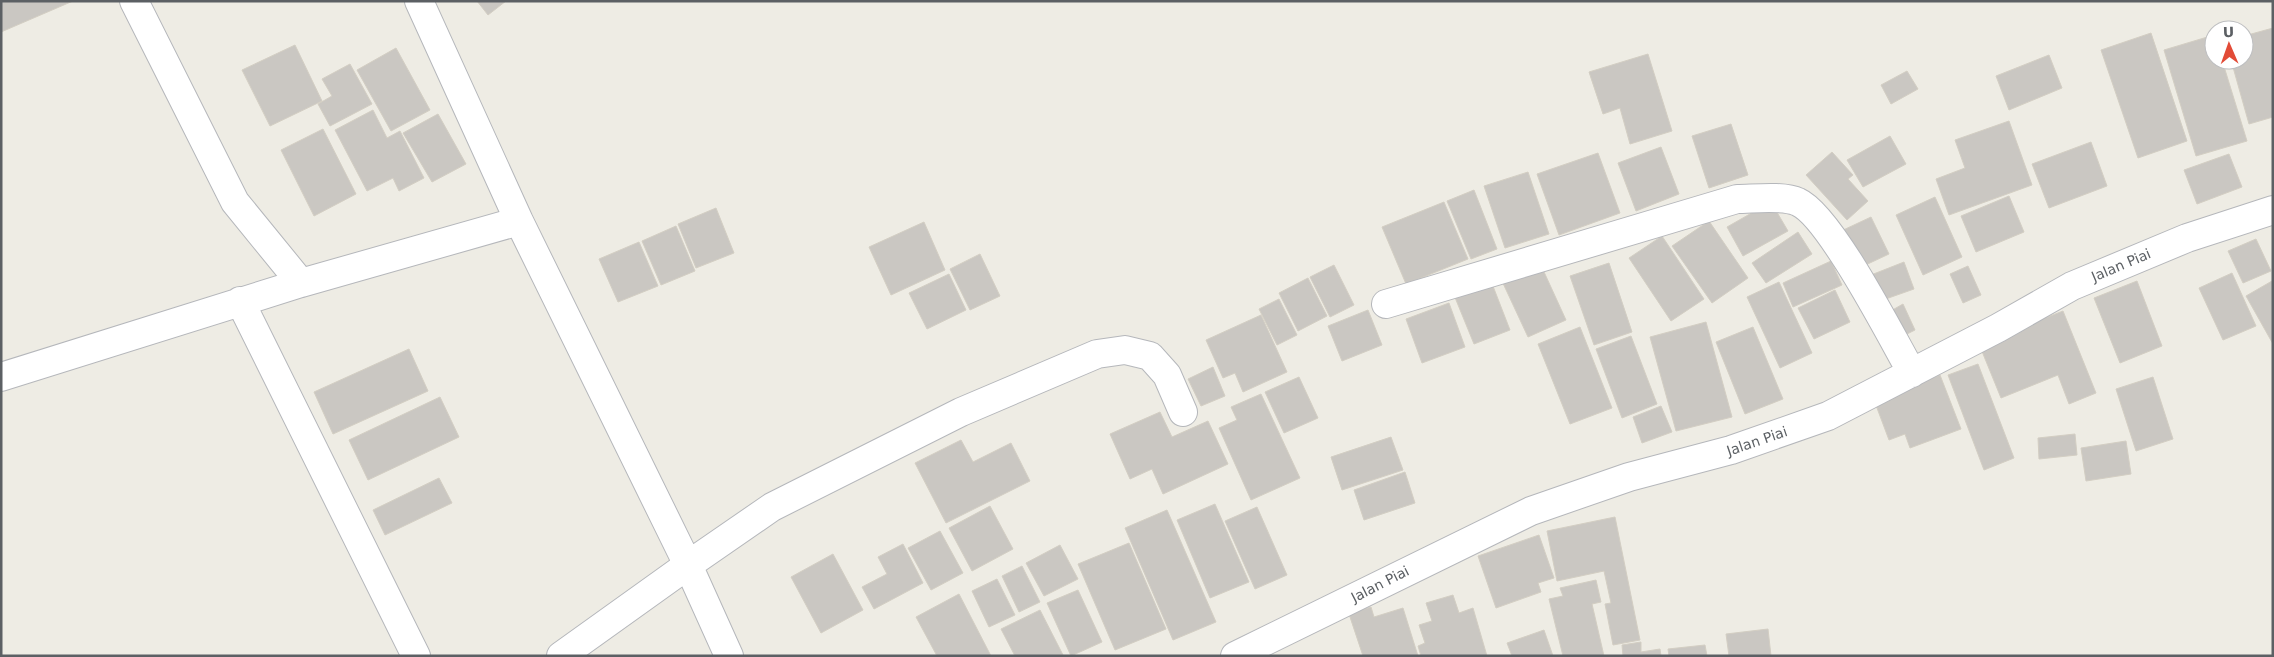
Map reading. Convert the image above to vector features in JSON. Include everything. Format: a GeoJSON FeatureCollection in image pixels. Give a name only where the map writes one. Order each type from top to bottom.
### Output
{"type":"FeatureCollection","features":[{"type":"Feature","properties":{"kind":"street"},"geometry":{"type":"LineString","coordinates":[[134,1],[235,202],[301,282]]}},
{"type":"Feature","properties":{"kind":"street"},"geometry":{"type":"LineString","coordinates":[[419,1],[519,221],[688,564],[729,656]]}},
{"type":"Feature","properties":{"kind":"street"},"geometry":{"type":"LineString","coordinates":[[1386,304],[1737,199],[1796,201],[1809,209],[1846,258],[1912,373]]}},
{"type":"Feature","properties":{"kind":"street","name":"Jalan Piai"},"geometry":{"type":"LineString","coordinates":[[1235,656],[1531,511],[1629,477],[1731,450],[1828,416],[1998,328],[2072,286],[2187,238],[2273,210]]}},
{"type":"Feature","properties":{"kind":"street"},"geometry":{"type":"LineString","coordinates":[[1,376],[301,282],[519,221]]}},
{"type":"Feature","properties":{"kind":"street"},"geometry":{"type":"LineString","coordinates":[[240,301],[416,656]]}},
{"type":"Feature","properties":{"kind":"street"},"geometry":{"type":"LineString","coordinates":[[561,656],[688,564],[772,508],[961,412],[1097,354],[1125,350],[1150,356],[1168,375],[1183,412]]}},
{"type":"Feature","properties":{"kind":"building"},"geometry":{"type":"Polygon","coordinates":[[[1,1],[73,1],[1,32],[1,1]]]}},
{"type":"Feature","properties":{"kind":"building"},"geometry":{"type":"Polygon","coordinates":[[[477,1],[506,1],[488,15],[477,1]]]}},
{"type":"Feature","properties":{"kind":"building"},"geometry":{"type":"Polygon","coordinates":[[[2273,28],[2273,117],[2249,124],[2234,70],[2254,70],[2254,33],[2273,28]]]}},
{"type":"Feature","properties":{"kind":"building"},"geometry":{"type":"Polygon","coordinates":[[[2151,33],[2187,141],[2138,158],[2101,50],[2151,33]]]}},
{"type":"Feature","properties":{"kind":"building"},"geometry":{"type":"Polygon","coordinates":[[[2204,38],[2204,70],[2225,70],[2247,141],[2196,156],[2164,50],[2204,38]]]}},
{"type":"Feature","properties":{"kind":"building"},"geometry":{"type":"Polygon","coordinates":[[[295,45],[322,101],[270,126],[242,70],[295,45]]]}},
{"type":"Feature","properties":{"kind":"building"},"geometry":{"type":"Polygon","coordinates":[[[396,48],[430,110],[391,131],[357,70],[396,48]]]}},
{"type":"Feature","properties":{"kind":"building"},"geometry":{"type":"Polygon","coordinates":[[[1648,54],[1672,131],[1630,144],[1620,108],[1603,114],[1589,72],[1648,54]]]}},
{"type":"Feature","properties":{"kind":"building"},"geometry":{"type":"Polygon","coordinates":[[[2049,55],[2062,88],[2009,110],[1996,76],[2049,55]]]}},
{"type":"Feature","properties":{"kind":"building"},"geometry":{"type":"Polygon","coordinates":[[[350,64],[372,104],[330,126],[318,104],[332,96],[322,79],[350,64]]]}},
{"type":"Feature","properties":{"kind":"building"},"geometry":{"type":"Polygon","coordinates":[[[1907,71],[1918,89],[1891,104],[1881,85],[1907,71]]]}},
{"type":"Feature","properties":{"kind":"building"},"geometry":{"type":"Polygon","coordinates":[[[373,110],[387,138],[400,131],[424,178],[399,191],[393,178],[367,191],[335,130],[373,110]]]}},
{"type":"Feature","properties":{"kind":"building"},"geometry":{"type":"Polygon","coordinates":[[[438,114],[466,164],[432,182],[403,133],[438,114]]]}},
{"type":"Feature","properties":{"kind":"building"},"geometry":{"type":"Polygon","coordinates":[[[2009,121],[2032,185],[1949,215],[1936,179],[1965,168],[1955,140],[2009,121]]]}},
{"type":"Feature","properties":{"kind":"building"},"geometry":{"type":"Polygon","coordinates":[[[1731,124],[1748,175],[1709,188],[1692,136],[1731,124]]]}},
{"type":"Feature","properties":{"kind":"building"},"geometry":{"type":"Polygon","coordinates":[[[323,129],[356,194],[314,216],[281,150],[323,129]]]}},
{"type":"Feature","properties":{"kind":"building"},"geometry":{"type":"Polygon","coordinates":[[[1890,136],[1906,164],[1863,187],[1847,160],[1890,136]]]}},
{"type":"Feature","properties":{"kind":"building"},"geometry":{"type":"Polygon","coordinates":[[[2091,142],[2107,186],[2049,208],[2032,164],[2091,142]]]}},
{"type":"Feature","properties":{"kind":"building"},"geometry":{"type":"Polygon","coordinates":[[[1661,147],[1679,194],[1636,211],[1618,163],[1661,147]]]}},
{"type":"Feature","properties":{"kind":"building"},"geometry":{"type":"Polygon","coordinates":[[[1832,152],[1853,175],[1848,179],[1868,201],[1847,220],[1806,175],[1832,152]]]}},
{"type":"Feature","properties":{"kind":"building"},"geometry":{"type":"Polygon","coordinates":[[[1598,153],[1620,213],[1559,235],[1537,174],[1598,153]]]}},
{"type":"Feature","properties":{"kind":"building"},"geometry":{"type":"Polygon","coordinates":[[[2229,154],[2242,187],[2197,204],[2184,170],[2229,154]]]}},
{"type":"Feature","properties":{"kind":"building"},"geometry":{"type":"Polygon","coordinates":[[[1528,172],[1549,234],[1505,248],[1484,186],[1528,172]]]}},
{"type":"Feature","properties":{"kind":"building"},"geometry":{"type":"Polygon","coordinates":[[[1474,190],[1497,249],[1471,259],[1447,201],[1474,190]]]}},
{"type":"Feature","properties":{"kind":"building"},"geometry":{"type":"Polygon","coordinates":[[[2009,196],[2024,232],[1976,252],[1961,216],[2009,196]]]}},
{"type":"Feature","properties":{"kind":"building"},"geometry":{"type":"Polygon","coordinates":[[[1935,197],[1962,257],[1923,275],[1896,215],[1935,197]]]}},
{"type":"Feature","properties":{"kind":"building"},"geometry":{"type":"Polygon","coordinates":[[[1444,202],[1468,259],[1406,284],[1382,227],[1444,202]]]}},
{"type":"Feature","properties":{"kind":"building"},"geometry":{"type":"Polygon","coordinates":[[[1771,202],[1788,231],[1743,256],[1727,227],[1771,202]]]}},
{"type":"Feature","properties":{"kind":"building"},"geometry":{"type":"Polygon","coordinates":[[[716,208],[734,253],[696,268],[678,224],[716,208]]]}},
{"type":"Feature","properties":{"kind":"building"},"geometry":{"type":"Polygon","coordinates":[[[1871,217],[1889,254],[1857,269],[1839,232],[1871,217]]]}},
{"type":"Feature","properties":{"kind":"building"},"geometry":{"type":"Polygon","coordinates":[[[1709,221],[1748,278],[1712,303],[1672,246],[1709,221]]]}},
{"type":"Feature","properties":{"kind":"building"},"geometry":{"type":"Polygon","coordinates":[[[924,222],[945,270],[891,295],[869,247],[924,222]]]}},
{"type":"Feature","properties":{"kind":"building"},"geometry":{"type":"Polygon","coordinates":[[[676,226],[695,271],[661,285],[642,241],[676,226]]]}},
{"type":"Feature","properties":{"kind":"building"},"geometry":{"type":"Polygon","coordinates":[[[1798,232],[1812,254],[1766,283],[1752,263],[1798,232]]]}},
{"type":"Feature","properties":{"kind":"building"},"geometry":{"type":"Polygon","coordinates":[[[1662,236],[1704,299],[1671,321],[1629,258],[1662,236]]]}},
{"type":"Feature","properties":{"kind":"building"},"geometry":{"type":"Polygon","coordinates":[[[2256,239],[2271,271],[2243,283],[2228,251],[2256,239]]]}},
{"type":"Feature","properties":{"kind":"building"},"geometry":{"type":"Polygon","coordinates":[[[639,242],[658,286],[618,302],[599,259],[639,242]]]}},
{"type":"Feature","properties":{"kind":"building"},"geometry":{"type":"Polygon","coordinates":[[[980,254],[1000,296],[970,310],[950,269],[980,254]]]}},
{"type":"Feature","properties":{"kind":"building"},"geometry":{"type":"Polygon","coordinates":[[[1539,261],[1566,320],[1528,337],[1501,279],[1539,261]]]}},
{"type":"Feature","properties":{"kind":"building"},"geometry":{"type":"Polygon","coordinates":[[[1831,261],[1842,285],[1793,307],[1783,283],[1831,261]]]}},
{"type":"Feature","properties":{"kind":"building"},"geometry":{"type":"Polygon","coordinates":[[[1904,262],[1914,289],[1880,301],[1871,275],[1904,262]]]}},
{"type":"Feature","properties":{"kind":"building"},"geometry":{"type":"Polygon","coordinates":[[[1609,263],[1632,332],[1594,345],[1570,276],[1609,263]]]}},
{"type":"Feature","properties":{"kind":"building"},"geometry":{"type":"Polygon","coordinates":[[[1334,265],[1354,305],[1330,317],[1310,277],[1334,265]]]}},
{"type":"Feature","properties":{"kind":"building"},"geometry":{"type":"Polygon","coordinates":[[[1968,266],[1981,295],[1963,303],[1950,274],[1968,266]]]}},
{"type":"Feature","properties":{"kind":"building"},"geometry":{"type":"Polygon","coordinates":[[[2232,273],[2256,326],[2223,340],[2199,288],[2232,273]]]}},
{"type":"Feature","properties":{"kind":"building"},"geometry":{"type":"Polygon","coordinates":[[[949,274],[966,310],[927,329],[909,293],[949,274]]]}},
{"type":"Feature","properties":{"kind":"building"},"geometry":{"type":"Polygon","coordinates":[[[1308,278],[1327,316],[1298,331],[1279,293],[1308,278]]]}},
{"type":"Feature","properties":{"kind":"building"},"geometry":{"type":"Polygon","coordinates":[[[1491,281],[1510,330],[1474,344],[1454,295],[1491,281]]]}},
{"type":"Feature","properties":{"kind":"building"},"geometry":{"type":"Polygon","coordinates":[[[2137,281],[2162,346],[2120,363],[2094,298],[2137,281]]]}},
{"type":"Feature","properties":{"kind":"building"},"geometry":{"type":"Polygon","coordinates":[[[1779,282],[1812,353],[1780,368],[1747,297],[1779,282]]]}},
{"type":"Feature","properties":{"kind":"building"},"geometry":{"type":"Polygon","coordinates":[[[2273,282],[2273,344],[2246,296],[2273,282]]]}},
{"type":"Feature","properties":{"kind":"building"},"geometry":{"type":"Polygon","coordinates":[[[1835,290],[1850,322],[1814,339],[1798,308],[1835,290]]]}},
{"type":"Feature","properties":{"kind":"building"},"geometry":{"type":"Polygon","coordinates":[[[1279,299],[1297,335],[1277,345],[1259,309],[1279,299]]]}},
{"type":"Feature","properties":{"kind":"building"},"geometry":{"type":"Polygon","coordinates":[[[1449,303],[1465,347],[1422,363],[1406,319],[1449,303]]]}},
{"type":"Feature","properties":{"kind":"building"},"geometry":{"type":"Polygon","coordinates":[[[1903,304],[1915,330],[1901,337],[1889,312],[1903,304]]]}},
{"type":"Feature","properties":{"kind":"building"},"geometry":{"type":"Polygon","coordinates":[[[1368,310],[1382,345],[1342,361],[1328,326],[1368,310]]]}},
{"type":"Feature","properties":{"kind":"building"},"geometry":{"type":"Polygon","coordinates":[[[2063,311],[2096,393],[2069,404],[2058,375],[2001,398],[1979,344],[2063,311]]]}},
{"type":"Feature","properties":{"kind":"building"},"geometry":{"type":"Polygon","coordinates":[[[1261,315],[1287,372],[1243,392],[1235,373],[1223,378],[1206,340],[1261,315]]]}},
{"type":"Feature","properties":{"kind":"building"},"geometry":{"type":"Polygon","coordinates":[[[1706,322],[1732,417],[1676,431],[1650,337],[1706,322]]]}},
{"type":"Feature","properties":{"kind":"building"},"geometry":{"type":"Polygon","coordinates":[[[1580,327],[1612,408],[1570,424],[1538,344],[1580,327]]]}},
{"type":"Feature","properties":{"kind":"building"},"geometry":{"type":"Polygon","coordinates":[[[1753,327],[1783,399],[1745,414],[1716,342],[1753,327]]]}},
{"type":"Feature","properties":{"kind":"building"},"geometry":{"type":"Polygon","coordinates":[[[1631,336],[1657,404],[1622,418],[1596,349],[1631,336]]]}},
{"type":"Feature","properties":{"kind":"building"},"geometry":{"type":"Polygon","coordinates":[[[409,349],[428,391],[333,434],[314,392],[409,349]]]}},
{"type":"Feature","properties":{"kind":"building"},"geometry":{"type":"Polygon","coordinates":[[[1978,364],[2014,458],[1984,470],[1948,375],[1978,364]]]}},
{"type":"Feature","properties":{"kind":"building"},"geometry":{"type":"Polygon","coordinates":[[[1213,367],[1225,396],[1201,406],[1188,379],[1213,367]]]}},
{"type":"Feature","properties":{"kind":"building"},"geometry":{"type":"Polygon","coordinates":[[[1940,375],[1961,429],[1910,448],[1905,434],[1889,440],[1874,400],[1940,375]]]}},
{"type":"Feature","properties":{"kind":"building"},"geometry":{"type":"Polygon","coordinates":[[[1299,377],[1318,418],[1284,433],[1265,392],[1299,377]]]}},
{"type":"Feature","properties":{"kind":"building"},"geometry":{"type":"Polygon","coordinates":[[[2153,377],[2173,439],[2136,451],[2116,389],[2153,377]]]}},
{"type":"Feature","properties":{"kind":"building"},"geometry":{"type":"Polygon","coordinates":[[[1261,394],[1300,478],[1251,500],[1219,428],[1237,420],[1231,407],[1261,394]]]}},
{"type":"Feature","properties":{"kind":"building"},"geometry":{"type":"Polygon","coordinates":[[[440,397],[459,437],[368,480],[349,440],[440,397]]]}},
{"type":"Feature","properties":{"kind":"building"},"geometry":{"type":"Polygon","coordinates":[[[1661,406],[1672,432],[1642,443],[1633,417],[1661,406]]]}},
{"type":"Feature","properties":{"kind":"building"},"geometry":{"type":"Polygon","coordinates":[[[1160,412],[1172,437],[1208,421],[1228,464],[1163,494],[1152,469],[1130,479],[1110,434],[1160,412]]]}},
{"type":"Feature","properties":{"kind":"building"},"geometry":{"type":"Polygon","coordinates":[[[2075,434],[2077,455],[2039,459],[2038,438],[2075,434]]]}},
{"type":"Feature","properties":{"kind":"building"},"geometry":{"type":"Polygon","coordinates":[[[1391,437],[1403,470],[1342,490],[1331,457],[1391,437]]]}},
{"type":"Feature","properties":{"kind":"building"},"geometry":{"type":"Polygon","coordinates":[[[961,440],[973,462],[1011,443],[1030,481],[946,523],[915,463],[961,440]]]}},
{"type":"Feature","properties":{"kind":"building"},"geometry":{"type":"Polygon","coordinates":[[[2126,441],[2131,474],[2086,481],[2081,448],[2126,441]]]}},
{"type":"Feature","properties":{"kind":"building"},"geometry":{"type":"Polygon","coordinates":[[[1405,472],[1415,503],[1364,520],[1354,490],[1405,472]]]}},
{"type":"Feature","properties":{"kind":"building"},"geometry":{"type":"Polygon","coordinates":[[[439,478],[452,503],[385,535],[373,510],[439,478]]]}},
{"type":"Feature","properties":{"kind":"building"},"geometry":{"type":"Polygon","coordinates":[[[1215,504],[1249,582],[1210,598],[1177,520],[1215,504]]]}},
{"type":"Feature","properties":{"kind":"building"},"geometry":{"type":"Polygon","coordinates":[[[990,506],[1013,549],[972,571],[949,528],[990,506]]]}},
{"type":"Feature","properties":{"kind":"building"},"geometry":{"type":"Polygon","coordinates":[[[1257,507],[1287,575],[1255,589],[1225,521],[1257,507]]]}},
{"type":"Feature","properties":{"kind":"building"},"geometry":{"type":"Polygon","coordinates":[[[1167,510],[1216,622],[1173,640],[1125,528],[1167,510]]]}},
{"type":"Feature","properties":{"kind":"building"},"geometry":{"type":"Polygon","coordinates":[[[1615,517],[1640,640],[1613,645],[1605,604],[1611,603],[1604,571],[1557,581],[1547,531],[1615,517]]]}},
{"type":"Feature","properties":{"kind":"building"},"geometry":{"type":"Polygon","coordinates":[[[940,531],[963,573],[931,590],[908,548],[940,531]]]}},
{"type":"Feature","properties":{"kind":"building"},"geometry":{"type":"Polygon","coordinates":[[[1539,535],[1554,578],[1538,583],[1541,592],[1496,608],[1478,556],[1539,535]]]}},
{"type":"Feature","properties":{"kind":"building"},"geometry":{"type":"Polygon","coordinates":[[[1129,543],[1166,629],[1115,650],[1078,564],[1129,543]]]}},
{"type":"Feature","properties":{"kind":"building"},"geometry":{"type":"Polygon","coordinates":[[[903,544],[923,583],[874,609],[862,587],[887,574],[878,557],[903,544]]]}},
{"type":"Feature","properties":{"kind":"building"},"geometry":{"type":"Polygon","coordinates":[[[1060,545],[1078,579],[1044,596],[1026,563],[1060,545]]]}},
{"type":"Feature","properties":{"kind":"building"},"geometry":{"type":"Polygon","coordinates":[[[833,554],[863,610],[821,633],[791,577],[833,554]]]}},
{"type":"Feature","properties":{"kind":"building"},"geometry":{"type":"Polygon","coordinates":[[[1022,566],[1040,602],[1019,612],[1002,576],[1022,566]]]}},
{"type":"Feature","properties":{"kind":"building"},"geometry":{"type":"Polygon","coordinates":[[[997,579],[1015,615],[989,627],[972,591],[997,579]]]}},
{"type":"Feature","properties":{"kind":"building"},"geometry":{"type":"Polygon","coordinates":[[[1596,580],[1601,602],[1592,604],[1604,656],[1563,656],[1549,599],[1563,596],[1560,588],[1596,580]]]}},
{"type":"Feature","properties":{"kind":"building"},"geometry":{"type":"Polygon","coordinates":[[[1078,590],[1102,642],[1071,656],[1047,603],[1078,590]]]}},
{"type":"Feature","properties":{"kind":"building"},"geometry":{"type":"Polygon","coordinates":[[[959,594],[991,656],[937,656],[916,617],[959,594]]]}},
{"type":"Feature","properties":{"kind":"building"},"geometry":{"type":"Polygon","coordinates":[[[1453,595],[1459,613],[1473,608],[1487,656],[1421,656],[1418,646],[1425,643],[1419,625],[1432,621],[1426,603],[1453,595]]]}},
{"type":"Feature","properties":{"kind":"building"},"geometry":{"type":"Polygon","coordinates":[[[1371,607],[1374,617],[1403,608],[1418,656],[1363,656],[1349,614],[1371,607]]]}},
{"type":"Feature","properties":{"kind":"building"},"geometry":{"type":"Polygon","coordinates":[[[1040,610],[1063,655],[1015,656],[1001,629],[1040,610]]]}},
{"type":"Feature","properties":{"kind":"building"},"geometry":{"type":"Polygon","coordinates":[[[1768,629],[1771,656],[1729,656],[1726,634],[1768,629]]]}},
{"type":"Feature","properties":{"kind":"building"},"geometry":{"type":"Polygon","coordinates":[[[1544,630],[1553,656],[1512,656],[1507,643],[1544,630]]]}},
{"type":"Feature","properties":{"kind":"building"},"geometry":{"type":"Polygon","coordinates":[[[1641,642],[1641,652],[1660,649],[1661,656],[1623,656],[1622,645],[1641,642]]]}},
{"type":"Feature","properties":{"kind":"building"},"geometry":{"type":"Polygon","coordinates":[[[1705,645],[1707,656],[1669,656],[1668,649],[1705,645]]]}}]}
